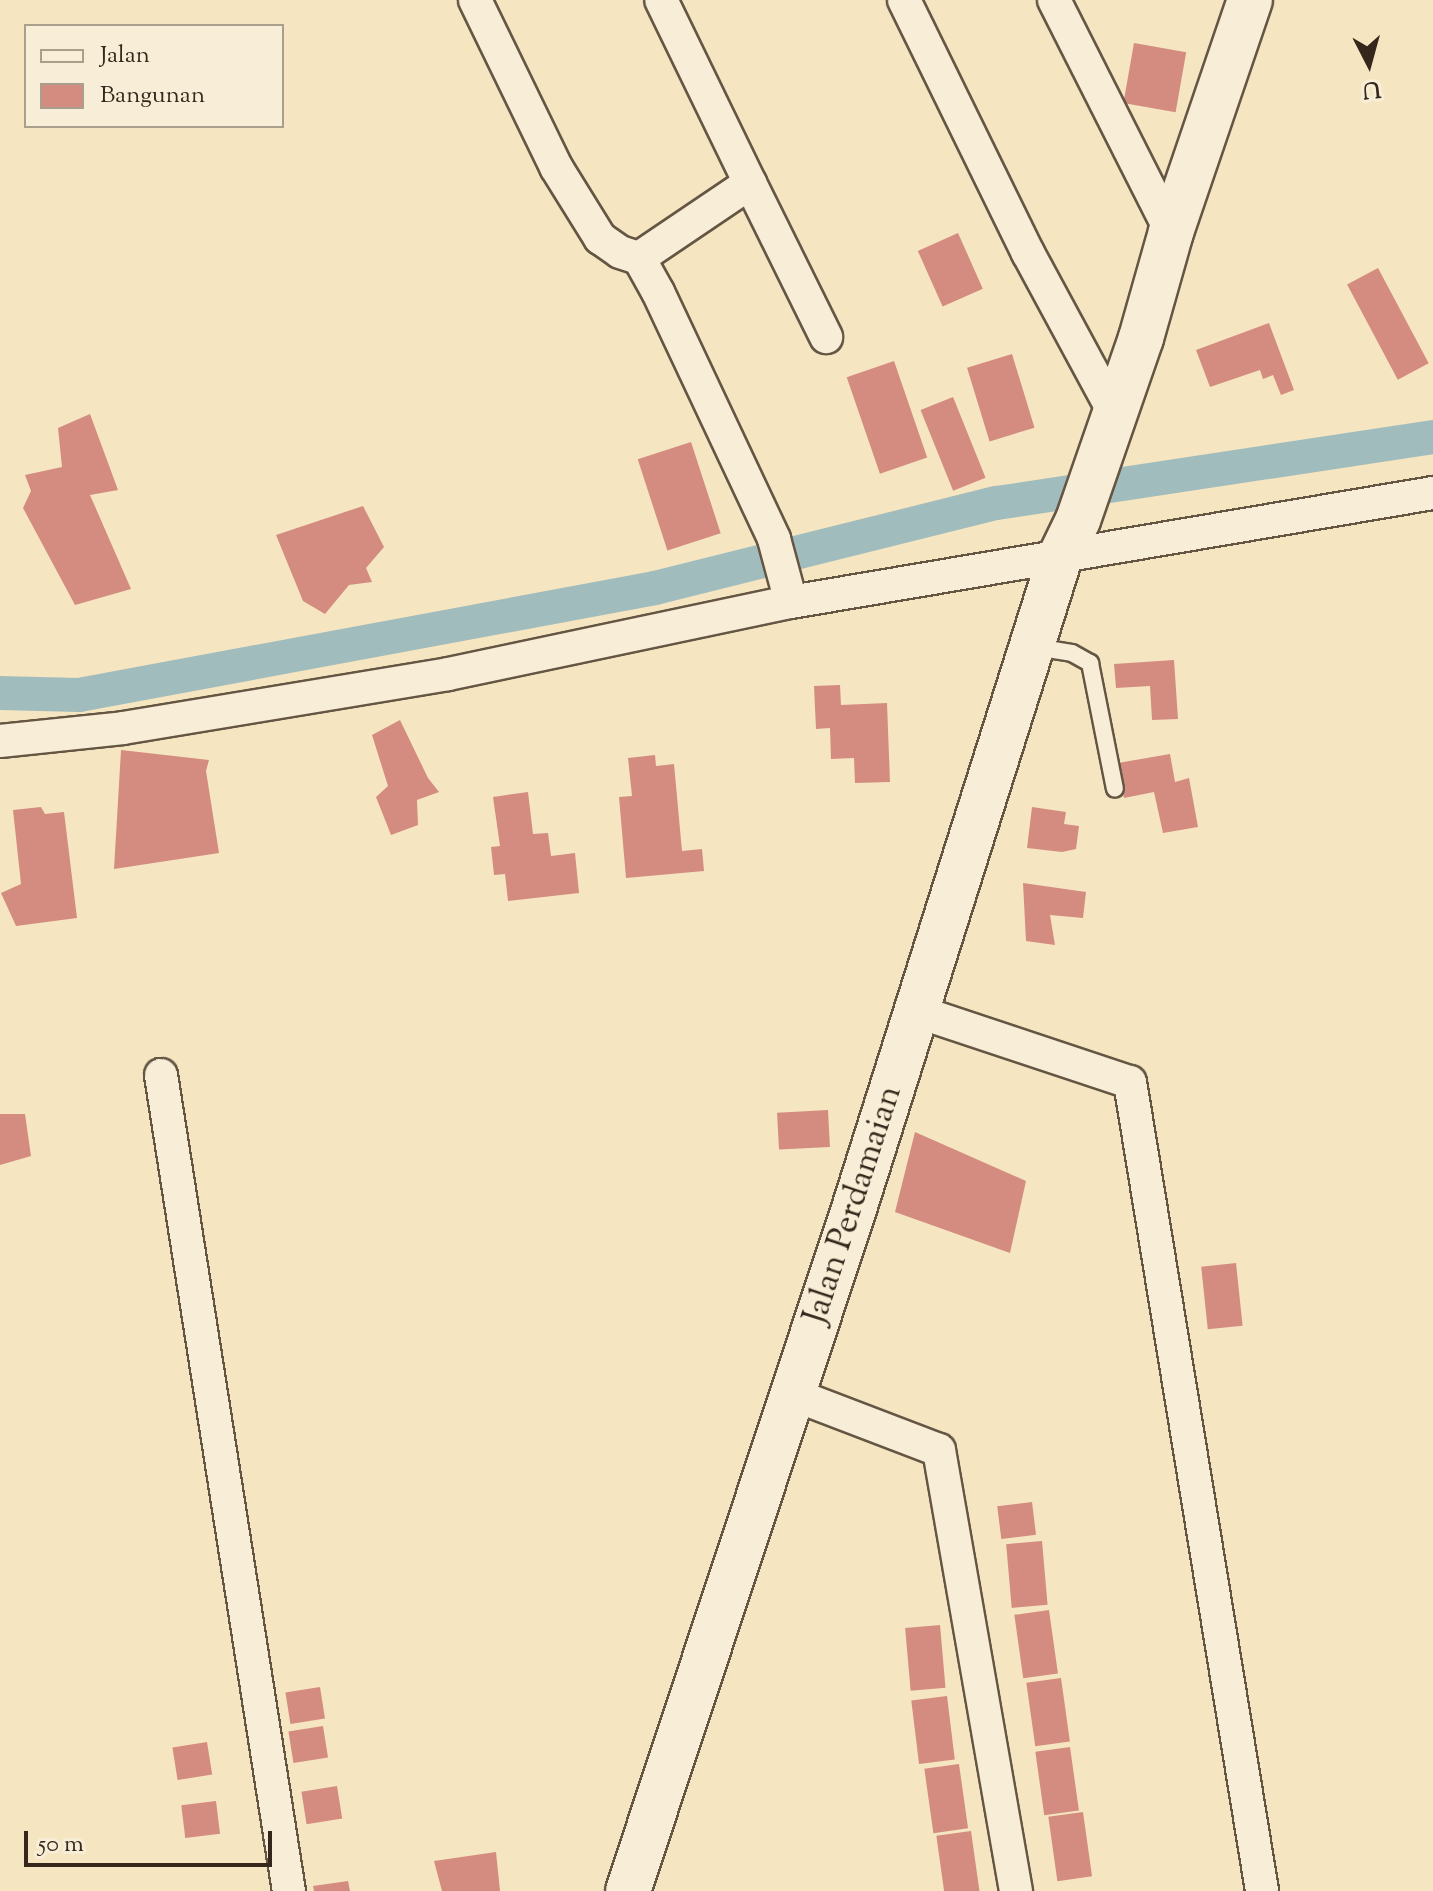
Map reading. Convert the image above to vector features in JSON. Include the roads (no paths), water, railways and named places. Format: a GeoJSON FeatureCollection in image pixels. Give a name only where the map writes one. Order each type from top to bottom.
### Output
{"type":"FeatureCollection","features":[{"type":"Feature","properties":{"kind":"street"},"geometry":{"type":"LineString","coordinates":[[475,0],[556,167],[600,238],[620,252],[639,258],[658,292],[778,553],[791,602]]}},
{"type":"Feature","properties":{"kind":"street"},"geometry":{"type":"LineString","coordinates":[[661,0],[826,337]]}},
{"type":"Feature","properties":{"kind":"street"},"geometry":{"type":"LineString","coordinates":[[904,0],[1028,253],[1114,412]]}},
{"type":"Feature","properties":{"kind":"street"},"geometry":{"type":"LineString","coordinates":[[1054,0],[1171,232]]}},
{"type":"Feature","properties":{"kind":"street","name":"Jalan Perdamaian"},"geometry":{"type":"LineString","coordinates":[[628,1891],[792,1394],[1032,646],[1141,338],[1171,232],[1250,0]]}},
{"type":"Feature","properties":{"kind":"street"},"geometry":{"type":"LineString","coordinates":[[639,258],[750,183]]}},
{"type":"Feature","properties":{"kind":"street"},"geometry":{"type":"LineString","coordinates":[[0,741],[123,728],[448,674],[791,602],[1069,538],[1433,493]]}},
{"type":"Feature","properties":{"kind":"street"},"geometry":{"type":"LineString","coordinates":[[916,1011],[1130,1082],[1262,1891]]}},
{"type":"Feature","properties":{"kind":"street"},"geometry":{"type":"LineString","coordinates":[[161,1075],[289,1891]]}},
{"type":"Feature","properties":{"kind":"street"},"geometry":{"type":"LineString","coordinates":[[792,1394],[939,1450],[1016,1891]]}},
{"type":"Feature","properties":{"kind":"lane"},"geometry":{"type":"LineString","coordinates":[[1032,646],[1072,653],[1090,663],[1115,789]]}},
{"type":"Feature","properties":{"kind":"waterway"},"geometry":{"type":"LineString","coordinates":[[0,693],[79,695],[655,588],[997,503],[1433,437]]}}]}
